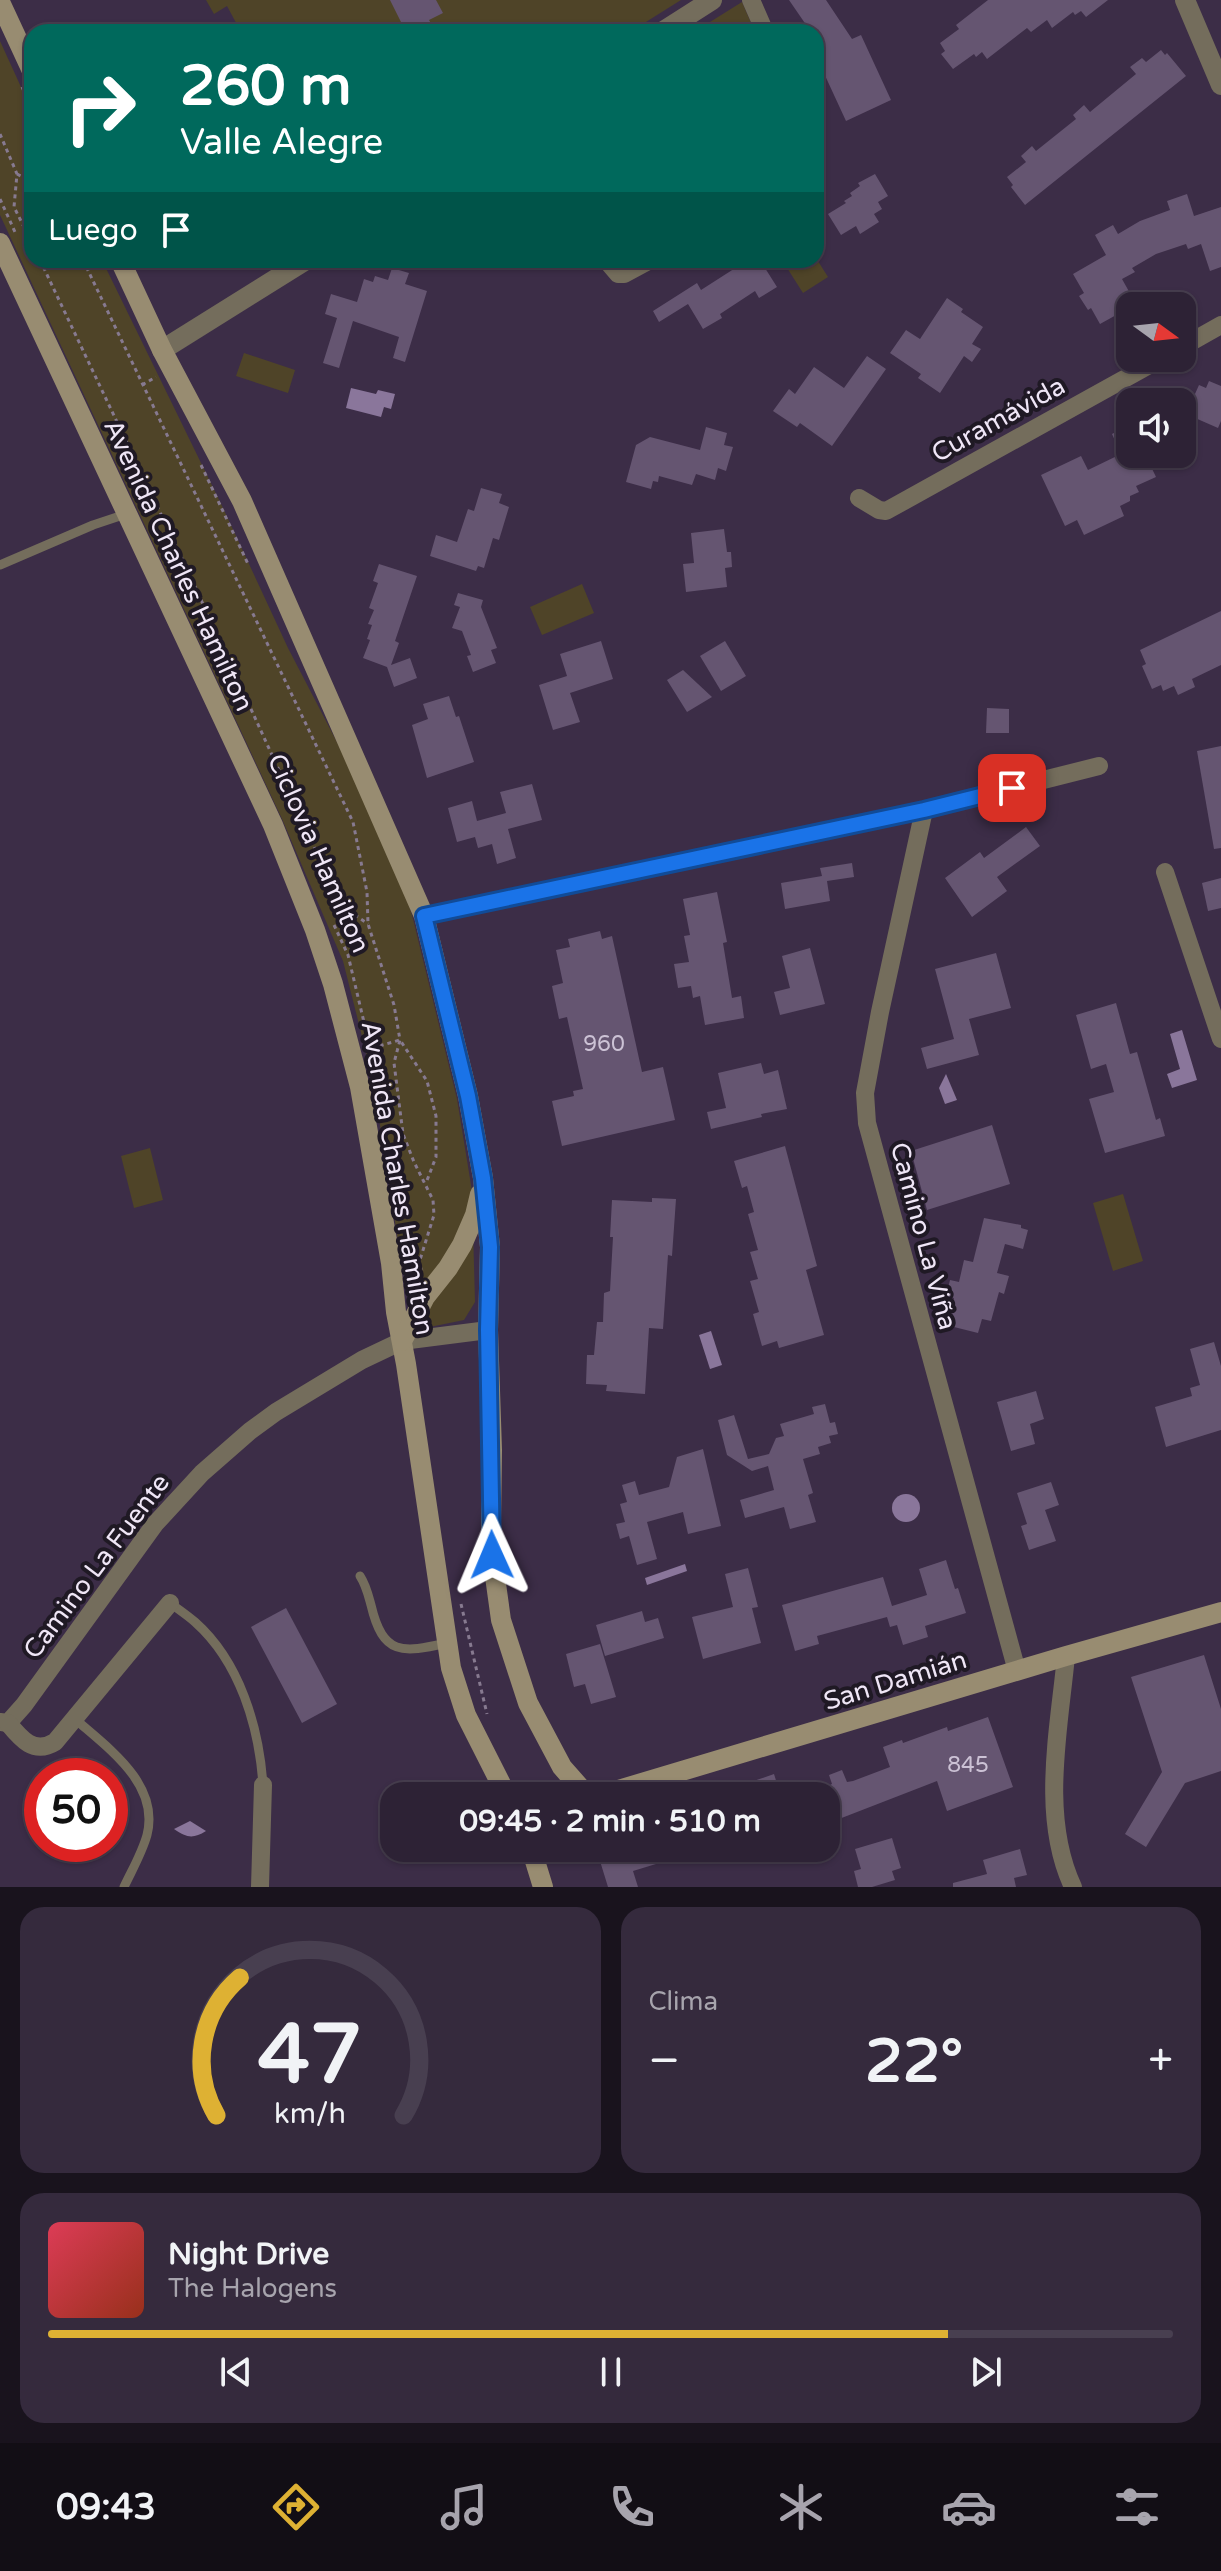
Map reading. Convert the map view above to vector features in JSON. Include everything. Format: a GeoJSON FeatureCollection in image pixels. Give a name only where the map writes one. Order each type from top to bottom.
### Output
{"type":"FeatureCollection","features":[{"type":"Feature","properties":{"kind":"main road"},"geometry":{"type":"LineString","coordinates":[[0,2],[24,54]]}},
{"type":"Feature","properties":{"kind":"main road","name":"Avenida Charles Hamilton"},"geometry":{"type":"LineString","coordinates":[[9,240],[126,514],[295,877],[333,984],[362,1052],[396,1262],[396,1312],[447,1643],[466,1715],[509,1782]]}},
{"type":"Feature","properties":{"kind":"main road"},"geometry":{"type":"LineString","coordinates":[[124,268],[162,350],[242,501],[424,916],[468,1096],[483,1178],[490,1247],[488,1330]]}},
{"type":"Feature","properties":{"kind":"main road"},"geometry":{"type":"LineString","coordinates":[[402,1341],[418,1286],[448,1268],[462,1245],[475,1215],[483,1178]]}},
{"type":"Feature","properties":{"kind":"main road"},"geometry":{"type":"LineString","coordinates":[[396,1262],[398,1277],[418,1286]]}},
{"type":"Feature","properties":{"kind":"main road","name":"San Damián"},"geometry":{"type":"LineString","coordinates":[[488,1330],[492,1555],[501,1620],[517,1676],[534,1716],[562,1767],[584,1792],[605,1794],[1221,1612]]}},
{"type":"Feature","properties":{"kind":"main road"},"geometry":{"type":"LineString","coordinates":[[535,1862],[543,1887]]}},
{"type":"Feature","properties":{"kind":"street"},"geometry":{"type":"LineString","coordinates":[[674,24],[712,0]]}},
{"type":"Feature","properties":{"kind":"street"},"geometry":{"type":"LineString","coordinates":[[751,0],[762,24]]}},
{"type":"Feature","properties":{"kind":"street"},"geometry":{"type":"LineString","coordinates":[[1185,0],[1221,85]]}},
{"type":"Feature","properties":{"kind":"street"},"geometry":{"type":"LineString","coordinates":[[162,350],[293,268]]}},
{"type":"Feature","properties":{"kind":"street"},"geometry":{"type":"LineString","coordinates":[[613,268],[618,274],[635,268]]}},
{"type":"Feature","properties":{"kind":"street"},"geometry":{"type":"LineString","coordinates":[[1196,339],[1221,325]]}},
{"type":"Feature","properties":{"kind":"street","name":"Curamávida"},"geometry":{"type":"LineString","coordinates":[[859,498],[886,511],[1137,372]]}},
{"type":"Feature","properties":{"kind":"street"},"geometry":{"type":"LineString","coordinates":[[424,916],[924,810],[1099,766]]}},
{"type":"Feature","properties":{"kind":"street","name":"Camino La Viña"},"geometry":{"type":"LineString","coordinates":[[924,810],[865,1093],[867,1123],[1017,1671]]}},
{"type":"Feature","properties":{"kind":"street"},"geometry":{"type":"LineString","coordinates":[[1165,872],[1221,1039]]}},
{"type":"Feature","properties":{"kind":"street","name":"Camino La Fuente"},"geometry":{"type":"LineString","coordinates":[[170,1603],[55,1742],[36,1748],[21,1740],[4,1722],[33,1694],[155,1524],[202,1473],[238,1441],[276,1412],[362,1360],[402,1341],[488,1330]]}},
{"type":"Feature","properties":{"kind":"street"},"geometry":{"type":"LineString","coordinates":[[1066,1656],[1054,1806],[1058,1846],[1073,1887]]}},
{"type":"Feature","properties":{"kind":"street"},"geometry":{"type":"LineString","coordinates":[[260,1887],[263,1785]]}},
{"type":"Feature","properties":{"kind":"lane"},"geometry":{"type":"LineString","coordinates":[[0,565],[126,514]]}},
{"type":"Feature","properties":{"kind":"lane"},"geometry":{"type":"LineString","coordinates":[[360,1576],[366,1585],[378,1630],[392,1647],[414,1650],[447,1643]]}},
{"type":"Feature","properties":{"kind":"lane"},"geometry":{"type":"LineString","coordinates":[[170,1603],[196,1622],[239,1684],[256,1733],[263,1785]]}},
{"type":"Feature","properties":{"kind":"lane"},"geometry":{"type":"LineString","coordinates":[[75,1719],[118,1757],[144,1794],[148,1832],[124,1887]]}},
{"type":"Feature","properties":{"kind":"path"},"geometry":{"type":"LineString","coordinates":[[0,134],[17,174],[14,207],[24,227]]}},
{"type":"Feature","properties":{"kind":"path"},"geometry":{"type":"LineString","coordinates":[[17,174],[24,178]]}},
{"type":"Feature","properties":{"kind":"path"},"geometry":{"type":"LineString","coordinates":[[0,199],[9,240]]}},
{"type":"Feature","properties":{"kind":"path"},"geometry":{"type":"LineString","coordinates":[[44,268],[173,539],[326,873],[346,909],[368,924]]}},
{"type":"Feature","properties":{"kind":"path"},"geometry":{"type":"LineString","coordinates":[[87,268],[353,822],[367,892],[368,924],[394,1005],[400,1040],[427,1081],[436,1116],[436,1157],[425,1184]]}},
{"type":"Feature","properties":{"kind":"path"},"geometry":{"type":"LineString","coordinates":[[197,458],[251,569]]}},
{"type":"Feature","properties":{"kind":"path","name":"Ciclovia Hamilton"},"geometry":{"type":"LineString","coordinates":[[328,912],[348,955],[362,1052],[374,1064]]}},
{"type":"Feature","properties":{"kind":"path"},"geometry":{"type":"LineString","coordinates":[[362,1052],[400,1040]]}},
{"type":"Feature","properties":{"kind":"path"},"geometry":{"type":"LineString","coordinates":[[400,1040],[394,1063],[403,1134],[433,1200],[434,1215],[418,1286]]}},
{"type":"Feature","properties":{"kind":"path"},"geometry":{"type":"LineString","coordinates":[[396,1262],[418,1286]]}},
{"type":"Feature","properties":{"kind":"path"},"geometry":{"type":"LineString","coordinates":[[418,1286],[431,1268]]}},
{"type":"Feature","properties":{"kind":"path"},"geometry":{"type":"LineString","coordinates":[[460,1597],[486,1713],[492,1726]]}},
{"type":"Feature","properties":{"kind":"shaded area"},"geometry":{"type":"Polygon","coordinates":[[[206,0],[681,0],[643,24],[237,24],[227,6],[214,14],[206,0]]]}},
{"type":"Feature","properties":{"kind":"shaded area"},"geometry":{"type":"Polygon","coordinates":[[[742,2],[752,24],[707,24],[742,2]]]}},
{"type":"Feature","properties":{"kind":"shaded area"},"geometry":{"type":"Polygon","coordinates":[[[0,41],[24,94],[24,266],[0,215],[0,41]]]}},
{"type":"Feature","properties":{"kind":"shaded area"},"geometry":{"type":"Polygon","coordinates":[[[25,268],[106,268],[288,648],[390,844],[412,915],[457,1099],[472,1191],[475,1302],[464,1320],[425,1328],[420,1325],[436,1295],[402,1267],[373,1080],[343,961],[282,819],[25,268]]]}},
{"type":"Feature","properties":{"kind":"shaded area"},"geometry":{"type":"Polygon","coordinates":[[[787,268],[822,268],[828,277],[803,293],[787,268]]]}},
{"type":"Feature","properties":{"kind":"shaded area"},"geometry":{"type":"Polygon","coordinates":[[[244,353],[295,370],[288,393],[236,376],[244,353]]]}},
{"type":"Feature","properties":{"kind":"shaded area"},"geometry":{"type":"Polygon","coordinates":[[[351,388],[376,394],[378,390],[395,394],[391,409],[384,407],[381,417],[346,408],[351,388]]]}},
{"type":"Feature","properties":{"kind":"shaded area"},"geometry":{"type":"Polygon","coordinates":[[[582,584],[594,613],[542,635],[530,607],[582,584]]]}},
{"type":"Feature","properties":{"kind":"shaded area"},"geometry":{"type":"Polygon","coordinates":[[[1182,1030],[1197,1080],[1172,1088],[1167,1074],[1180,1069],[1170,1034],[1182,1030]]]}},
{"type":"Feature","properties":{"kind":"shaded area"},"geometry":{"type":"Polygon","coordinates":[[[946,1074],[957,1100],[945,1104],[939,1088],[946,1074]]]}},
{"type":"Feature","properties":{"kind":"shaded area"},"geometry":{"type":"Polygon","coordinates":[[[150,1148],[163,1200],[134,1208],[121,1156],[150,1148]]]}},
{"type":"Feature","properties":{"kind":"shaded area"},"geometry":{"type":"Polygon","coordinates":[[[1123,1194],[1143,1261],[1113,1271],[1093,1203],[1123,1194]]]}},
{"type":"Feature","properties":{"kind":"shaded area"},"geometry":{"type":"Polygon","coordinates":[[[711,1331],[722,1365],[710,1369],[699,1335],[711,1331]]]}},
{"type":"Feature","properties":{"kind":"shaded area"},"geometry":{"type":"Polygon","coordinates":[[[906,1494],[916,1498],[920,1508],[916,1518],[906,1522],[896,1518],[892,1508],[896,1498],[906,1494]]]}},
{"type":"Feature","properties":{"kind":"shaded area"},"geometry":{"type":"Polygon","coordinates":[[[685,1564],[687,1571],[647,1585],[645,1578],[685,1564]]]}},
{"type":"Feature","properties":{"kind":"shaded area"},"geometry":{"type":"Polygon","coordinates":[[[190,1821],[206,1831],[190,1836],[174,1829],[190,1821]]]}},
{"type":"Feature","properties":{"kind":"building"},"geometry":{"type":"Polygon","coordinates":[[[390,0],[436,0],[443,13],[429,20],[431,24],[402,24],[390,0]]]}},
{"type":"Feature","properties":{"kind":"building"},"geometry":{"type":"Polygon","coordinates":[[[789,0],[826,0],[852,39],[861,35],[891,100],[846,121],[824,73],[824,24],[806,24],[789,0]]]}},
{"type":"Feature","properties":{"kind":"building"},"geometry":{"type":"Polygon","coordinates":[[[988,0],[1108,0],[1086,17],[1081,11],[1075,15],[1073,12],[1052,28],[1047,20],[1031,32],[1027,28],[987,59],[982,52],[976,57],[974,54],[953,69],[941,54],[945,51],[940,43],[959,29],[956,25],[988,0]]]}},
{"type":"Feature","properties":{"kind":"building"},"geometry":{"type":"Polygon","coordinates":[[[1161,50],[1186,76],[1025,205],[1007,177],[1026,162],[1021,156],[1032,146],[1036,151],[1076,119],[1073,115],[1084,105],[1090,112],[1136,74],[1130,67],[1142,58],[1146,62],[1161,50]]]}},
{"type":"Feature","properties":{"kind":"building"},"geometry":{"type":"Polygon","coordinates":[[[875,174],[888,196],[878,202],[882,209],[874,214],[879,222],[860,234],[856,226],[841,235],[828,214],[846,203],[844,201],[852,196],[850,193],[860,186],[858,183],[875,174]]]}},
{"type":"Feature","properties":{"kind":"building"},"geometry":{"type":"Polygon","coordinates":[[[1187,194],[1194,216],[1221,207],[1221,267],[1210,271],[1201,244],[1188,249],[1186,244],[1156,254],[1132,268],[1135,272],[1122,279],[1129,292],[1116,292],[1116,315],[1100,324],[1079,296],[1084,293],[1073,274],[1106,255],[1095,235],[1113,225],[1118,234],[1140,221],[1170,210],[1167,201],[1187,194]]]}},
{"type":"Feature","properties":{"kind":"building"},"geometry":{"type":"Polygon","coordinates":[[[392,268],[409,273],[405,284],[427,291],[405,362],[393,358],[399,337],[353,321],[339,368],[323,363],[337,318],[325,314],[331,294],[357,302],[364,279],[373,282],[375,276],[388,280],[392,268]]]}},
{"type":"Feature","properties":{"kind":"building"},"geometry":{"type":"Polygon","coordinates":[[[735,268],[765,268],[777,287],[759,298],[755,291],[703,329],[688,304],[659,322],[653,311],[697,283],[701,290],[735,268]]]}},
{"type":"Feature","properties":{"kind":"building"},"geometry":{"type":"Polygon","coordinates":[[[947,298],[983,327],[972,344],[981,349],[972,362],[964,356],[940,393],[918,378],[921,374],[890,353],[906,330],[920,339],[947,298]]]}},
{"type":"Feature","properties":{"kind":"building"},"geometry":{"type":"Polygon","coordinates":[[[867,356],[886,369],[832,446],[800,423],[797,427],[773,411],[789,389],[795,394],[814,367],[844,388],[867,356]]]}},
{"type":"Feature","properties":{"kind":"building"},"geometry":{"type":"Polygon","coordinates":[[[1209,381],[1221,386],[1221,421],[1218,428],[1196,418],[1196,392],[1199,385],[1206,388],[1209,381]]]}},
{"type":"Feature","properties":{"kind":"building"},"geometry":{"type":"Polygon","coordinates":[[[706,427],[727,433],[724,445],[733,447],[726,471],[718,468],[715,480],[696,474],[692,485],[659,476],[658,482],[653,481],[651,489],[626,482],[636,445],[650,437],[700,450],[706,427]]]}},
{"type":"Feature","properties":{"kind":"building"},"geometry":{"type":"Polygon","coordinates":[[[1081,456],[1088,470],[1116,456],[1116,468],[1152,468],[1156,477],[1136,486],[1139,492],[1120,506],[1124,516],[1084,535],[1077,520],[1065,526],[1041,475],[1081,456]]]}},
{"type":"Feature","properties":{"kind":"building"},"geometry":{"type":"Polygon","coordinates":[[[481,488],[502,494],[499,503],[509,507],[499,540],[493,538],[484,568],[478,566],[476,571],[430,556],[436,535],[457,542],[468,509],[474,511],[481,488]]]}},
{"type":"Feature","properties":{"kind":"building"},"geometry":{"type":"Polygon","coordinates":[[[724,529],[732,567],[725,568],[727,587],[686,592],[683,564],[694,563],[691,533],[724,529]]]}},
{"type":"Feature","properties":{"kind":"building"},"geometry":{"type":"Polygon","coordinates":[[[379,564],[417,576],[395,641],[399,643],[391,665],[410,658],[417,678],[394,687],[387,667],[363,658],[370,640],[367,639],[372,625],[368,624],[374,610],[369,608],[378,583],[373,581],[379,564]]]}},
{"type":"Feature","properties":{"kind":"building"},"geometry":{"type":"Polygon","coordinates":[[[458,593],[483,600],[481,607],[497,648],[491,650],[496,663],[473,672],[467,656],[471,655],[462,631],[452,628],[460,607],[454,605],[458,593]]]}},
{"type":"Feature","properties":{"kind":"building"},"geometry":{"type":"Polygon","coordinates":[[[1221,611],[1221,665],[1192,679],[1195,687],[1178,695],[1174,686],[1163,691],[1161,685],[1152,689],[1142,666],[1146,664],[1140,650],[1221,611]]]}},
{"type":"Feature","properties":{"kind":"building"},"geometry":{"type":"Polygon","coordinates":[[[601,641],[613,679],[570,693],[580,722],[553,730],[539,685],[567,676],[560,654],[601,641]]]}},
{"type":"Feature","properties":{"kind":"building"},"geometry":{"type":"Polygon","coordinates":[[[725,641],[746,676],[721,691],[700,656],[725,641]]]}},
{"type":"Feature","properties":{"kind":"building"},"geometry":{"type":"Polygon","coordinates":[[[683,670],[712,697],[687,712],[667,680],[683,670]]]}},
{"type":"Feature","properties":{"kind":"building"},"geometry":{"type":"Polygon","coordinates":[[[449,696],[474,762],[427,778],[412,725],[428,719],[423,704],[449,696]]]}},
{"type":"Feature","properties":{"kind":"building"},"geometry":{"type":"Polygon","coordinates":[[[987,708],[1009,709],[1009,733],[986,733],[987,708]]]}},
{"type":"Feature","properties":{"kind":"building"},"geometry":{"type":"Polygon","coordinates":[[[1221,746],[1221,848],[1214,849],[1197,751],[1221,746]]]}},
{"type":"Feature","properties":{"kind":"building"},"geometry":{"type":"Polygon","coordinates":[[[532,784],[542,820],[508,829],[516,858],[497,864],[492,844],[478,848],[475,837],[457,842],[448,808],[472,801],[477,821],[506,813],[500,792],[532,784]]]}},
{"type":"Feature","properties":{"kind":"building"},"geometry":{"type":"Polygon","coordinates":[[[1026,827],[1040,846],[997,877],[1007,891],[972,917],[945,878],[980,852],[984,858],[1026,827]]]}},
{"type":"Feature","properties":{"kind":"building"},"geometry":{"type":"Polygon","coordinates":[[[852,863],[854,877],[827,881],[830,901],[785,909],[781,883],[822,876],[820,868],[852,863]]]}},
{"type":"Feature","properties":{"kind":"building"},"geometry":{"type":"Polygon","coordinates":[[[1221,878],[1221,908],[1208,911],[1202,883],[1221,878]]]}},
{"type":"Feature","properties":{"kind":"building"},"geometry":{"type":"Polygon","coordinates":[[[717,892],[727,942],[723,943],[732,998],[741,996],[744,1018],[705,1025],[700,996],[693,998],[691,986],[678,988],[674,964],[689,962],[684,936],[690,935],[683,899],[717,892]]]}},
{"type":"Feature","properties":{"kind":"building"},"geometry":{"type":"Polygon","coordinates":[[[600,931],[602,939],[612,936],[642,1072],[663,1067],[675,1120],[562,1146],[552,1101],[574,1096],[573,1091],[583,1089],[567,1017],[559,1019],[552,986],[563,983],[556,950],[570,947],[568,939],[600,931]]]}},
{"type":"Feature","properties":{"kind":"building"},"geometry":{"type":"Polygon","coordinates":[[[810,948],[825,1004],[780,1015],[774,992],[790,988],[782,956],[810,948]]]}},
{"type":"Feature","properties":{"kind":"building"},"geometry":{"type":"Polygon","coordinates":[[[996,953],[1011,1008],[969,1019],[979,1055],[927,1069],[921,1048],[954,1039],[935,969],[996,953]]]}},
{"type":"Feature","properties":{"kind":"building"},"geometry":{"type":"Polygon","coordinates":[[[1116,1003],[1130,1054],[1137,1052],[1156,1120],[1160,1118],[1165,1136],[1105,1153],[1089,1099],[1114,1092],[1106,1064],[1091,1069],[1076,1015],[1116,1003]]]}},
{"type":"Feature","properties":{"kind":"building"},"geometry":{"type":"Polygon","coordinates":[[[761,1063],[764,1074],[778,1070],[787,1109],[711,1129],[707,1112],[726,1108],[718,1073],[761,1063]]]}},
{"type":"Feature","properties":{"kind":"building"},"geometry":{"type":"Polygon","coordinates":[[[992,1125],[1010,1184],[927,1210],[911,1151],[992,1125]]]}},
{"type":"Feature","properties":{"kind":"building"},"geometry":{"type":"Polygon","coordinates":[[[785,1146],[817,1266],[806,1270],[824,1335],[779,1348],[777,1341],[762,1346],[753,1314],[759,1312],[750,1281],[758,1279],[750,1252],[758,1250],[748,1214],[754,1212],[747,1186],[742,1188],[734,1161],[785,1146]]]}},
{"type":"Feature","properties":{"kind":"building"},"geometry":{"type":"Polygon","coordinates":[[[652,1198],[676,1199],[663,1329],[649,1328],[645,1394],[606,1391],[607,1385],[586,1384],[587,1355],[594,1355],[597,1322],[603,1322],[604,1293],[610,1291],[612,1200],[652,1202],[652,1198]]]}},
{"type":"Feature","properties":{"kind":"building"},"geometry":{"type":"Polygon","coordinates":[[[984,1218],[1021,1225],[1021,1228],[1028,1230],[1023,1249],[1005,1244],[997,1273],[1009,1276],[1004,1294],[999,1292],[991,1321],[982,1319],[978,1333],[954,1327],[955,1323],[948,1322],[954,1298],[946,1296],[950,1280],[959,1282],[964,1260],[973,1262],[984,1218]]]}},
{"type":"Feature","properties":{"kind":"building"},"geometry":{"type":"Polygon","coordinates":[[[1214,1342],[1221,1366],[1221,1430],[1166,1447],[1155,1407],[1192,1396],[1190,1388],[1200,1385],[1190,1349],[1214,1342]]]}},
{"type":"Feature","properties":{"kind":"building"},"geometry":{"type":"Polygon","coordinates":[[[1036,1391],[1044,1419],[1030,1424],[1035,1444],[1011,1451],[997,1402],[1036,1391]]]}},
{"type":"Feature","properties":{"kind":"building"},"geometry":{"type":"Polygon","coordinates":[[[825,1404],[830,1423],[835,1422],[838,1434],[829,1436],[831,1443],[818,1447],[820,1454],[803,1459],[813,1493],[808,1495],[816,1522],[790,1529],[784,1507],[745,1518],[740,1500],[774,1490],[768,1466],[752,1471],[727,1455],[718,1420],[734,1415],[748,1459],[769,1454],[776,1438],[784,1436],[780,1424],[814,1414],[812,1407],[825,1404]]]}},
{"type":"Feature","properties":{"kind":"building"},"geometry":{"type":"Polygon","coordinates":[[[703,1449],[721,1526],[688,1534],[683,1512],[647,1522],[657,1559],[637,1565],[629,1536],[620,1539],[616,1524],[625,1522],[620,1504],[627,1502],[622,1485],[635,1481],[639,1495],[669,1487],[677,1457],[703,1449]]]}},
{"type":"Feature","properties":{"kind":"building"},"geometry":{"type":"Polygon","coordinates":[[[1051,1482],[1059,1505],[1045,1510],[1056,1541],[1029,1550],[1021,1526],[1027,1524],[1017,1493],[1051,1482]]]}},
{"type":"Feature","properties":{"kind":"building"},"geometry":{"type":"Polygon","coordinates":[[[946,1560],[966,1613],[925,1626],[928,1637],[903,1645],[897,1625],[890,1627],[887,1617],[817,1636],[819,1644],[795,1651],[782,1605],[883,1577],[892,1606],[927,1595],[919,1569],[946,1560]]]}},
{"type":"Feature","properties":{"kind":"building"},"geometry":{"type":"Polygon","coordinates":[[[748,1568],[758,1607],[752,1608],[761,1643],[703,1659],[692,1617],[733,1607],[725,1574],[748,1568]]]}},
{"type":"Feature","properties":{"kind":"building"},"geometry":{"type":"Polygon","coordinates":[[[286,1608],[337,1704],[302,1723],[251,1627],[286,1608]]]}},
{"type":"Feature","properties":{"kind":"building"},"geometry":{"type":"Polygon","coordinates":[[[642,1611],[645,1622],[658,1618],[664,1638],[605,1656],[596,1625],[642,1611]]]}},
{"type":"Feature","properties":{"kind":"building"},"geometry":{"type":"Polygon","coordinates":[[[600,1644],[616,1697],[591,1704],[585,1684],[574,1687],[566,1654],[600,1644]]]}},
{"type":"Feature","properties":{"kind":"building"},"geometry":{"type":"Polygon","coordinates":[[[1204,1655],[1221,1709],[1221,1771],[1185,1783],[1146,1847],[1125,1834],[1162,1772],[1131,1677],[1204,1655]]]}},
{"type":"Feature","properties":{"kind":"building"},"geometry":{"type":"Polygon","coordinates":[[[988,1717],[1013,1787],[947,1811],[937,1781],[840,1819],[840,1782],[831,1782],[829,1775],[842,1770],[847,1782],[853,1781],[890,1767],[883,1747],[947,1727],[948,1731],[988,1717]]]}},
{"type":"Feature","properties":{"kind":"building"},"geometry":{"type":"Polygon","coordinates":[[[774,1774],[777,1782],[751,1782],[774,1774]]]}},
{"type":"Feature","properties":{"kind":"building"},"geometry":{"type":"Polygon","coordinates":[[[892,1838],[901,1868],[892,1871],[895,1880],[872,1887],[858,1887],[854,1871],[861,1869],[855,1849],[892,1838]]]}},
{"type":"Feature","properties":{"kind":"building"},"geometry":{"type":"Polygon","coordinates":[[[1020,1849],[1027,1875],[1014,1878],[1016,1887],[953,1887],[953,1883],[987,1874],[983,1860],[1020,1849]]]}},
{"type":"Feature","properties":{"kind":"building"},"geometry":{"type":"Polygon","coordinates":[[[600,1862],[655,1862],[633,1871],[638,1887],[608,1887],[600,1862]]]}},
{"type":"Feature","properties":{"kind":"route"},"geometry":{"type":"LineString","coordinates":[[492,1555],[488,1330],[490,1247],[483,1178],[468,1096],[424,916],[924,810],[1012,788]]}}]}
